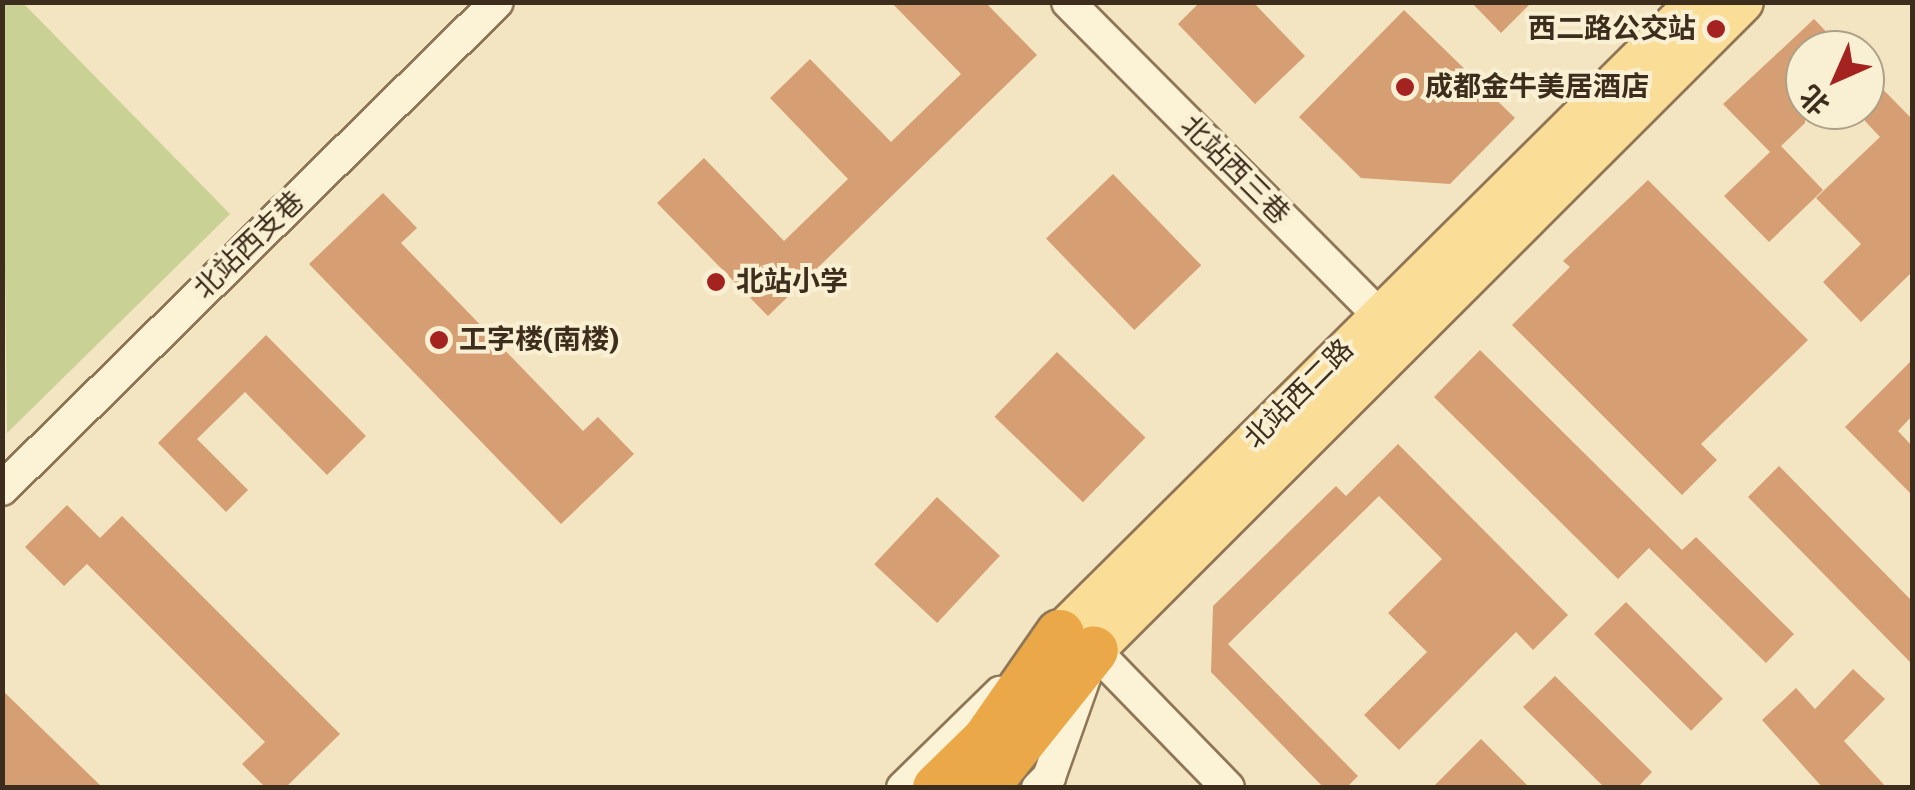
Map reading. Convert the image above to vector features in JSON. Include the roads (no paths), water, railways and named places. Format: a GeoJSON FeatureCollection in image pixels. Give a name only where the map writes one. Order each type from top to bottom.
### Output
{"type":"FeatureCollection","features":[{"type":"Feature","properties":{"kind":"highway"},"geometry":{"type":"LineString","coordinates":[[937,788],[1077,642]]}},
{"type":"Feature","properties":{"kind":"highway"},"geometry":{"type":"LineString","coordinates":[[984,788],[1077,642]]}},
{"type":"Feature","properties":{"kind":"main road","name":"北站西二路"},"geometry":{"type":"LineString","coordinates":[[1077,642],[1390,326],[1697,2]]}},
{"type":"Feature","properties":{"kind":"main road","name":"北站西二路"},"geometry":{"type":"LineString","coordinates":[[1390,326],[1743,2]]}},
{"type":"Feature","properties":{"kind":"street","name":"北站西支巷"},"geometry":{"type":"LineString","coordinates":[[2,489],[497,2]]}},
{"type":"Feature","properties":{"kind":"street","name":"北站西三巷"},"geometry":{"type":"LineString","coordinates":[[1068,2],[1390,326]]}},
{"type":"Feature","properties":{"kind":"street","name":"北站西二路"},"geometry":{"type":"LineString","coordinates":[[903,788],[1077,642]]}},
{"type":"Feature","properties":{"kind":"street","name":"北站西二路"},"geometry":{"type":"LineString","coordinates":[[1038,788],[1049,777],[1077,642]]}},
{"type":"Feature","properties":{"kind":"street"},"geometry":{"type":"LineString","coordinates":[[1077,642],[1228,788]]}},
{"type":"Feature","properties":{"kind":"place","name":"西二路公交站"},"geometry":{"type":"Point","coordinates":[1716,29]}},
{"type":"Feature","properties":{"kind":"place","name":"成都金牛美居酒店"},"geometry":{"type":"Point","coordinates":[1405,87]}},
{"type":"Feature","properties":{"kind":"place","name":"北站小学"},"geometry":{"type":"Point","coordinates":[716,282]}},
{"type":"Feature","properties":{"kind":"place","name":"工字楼(南楼)"},"geometry":{"type":"Point","coordinates":[439,340]}}]}
